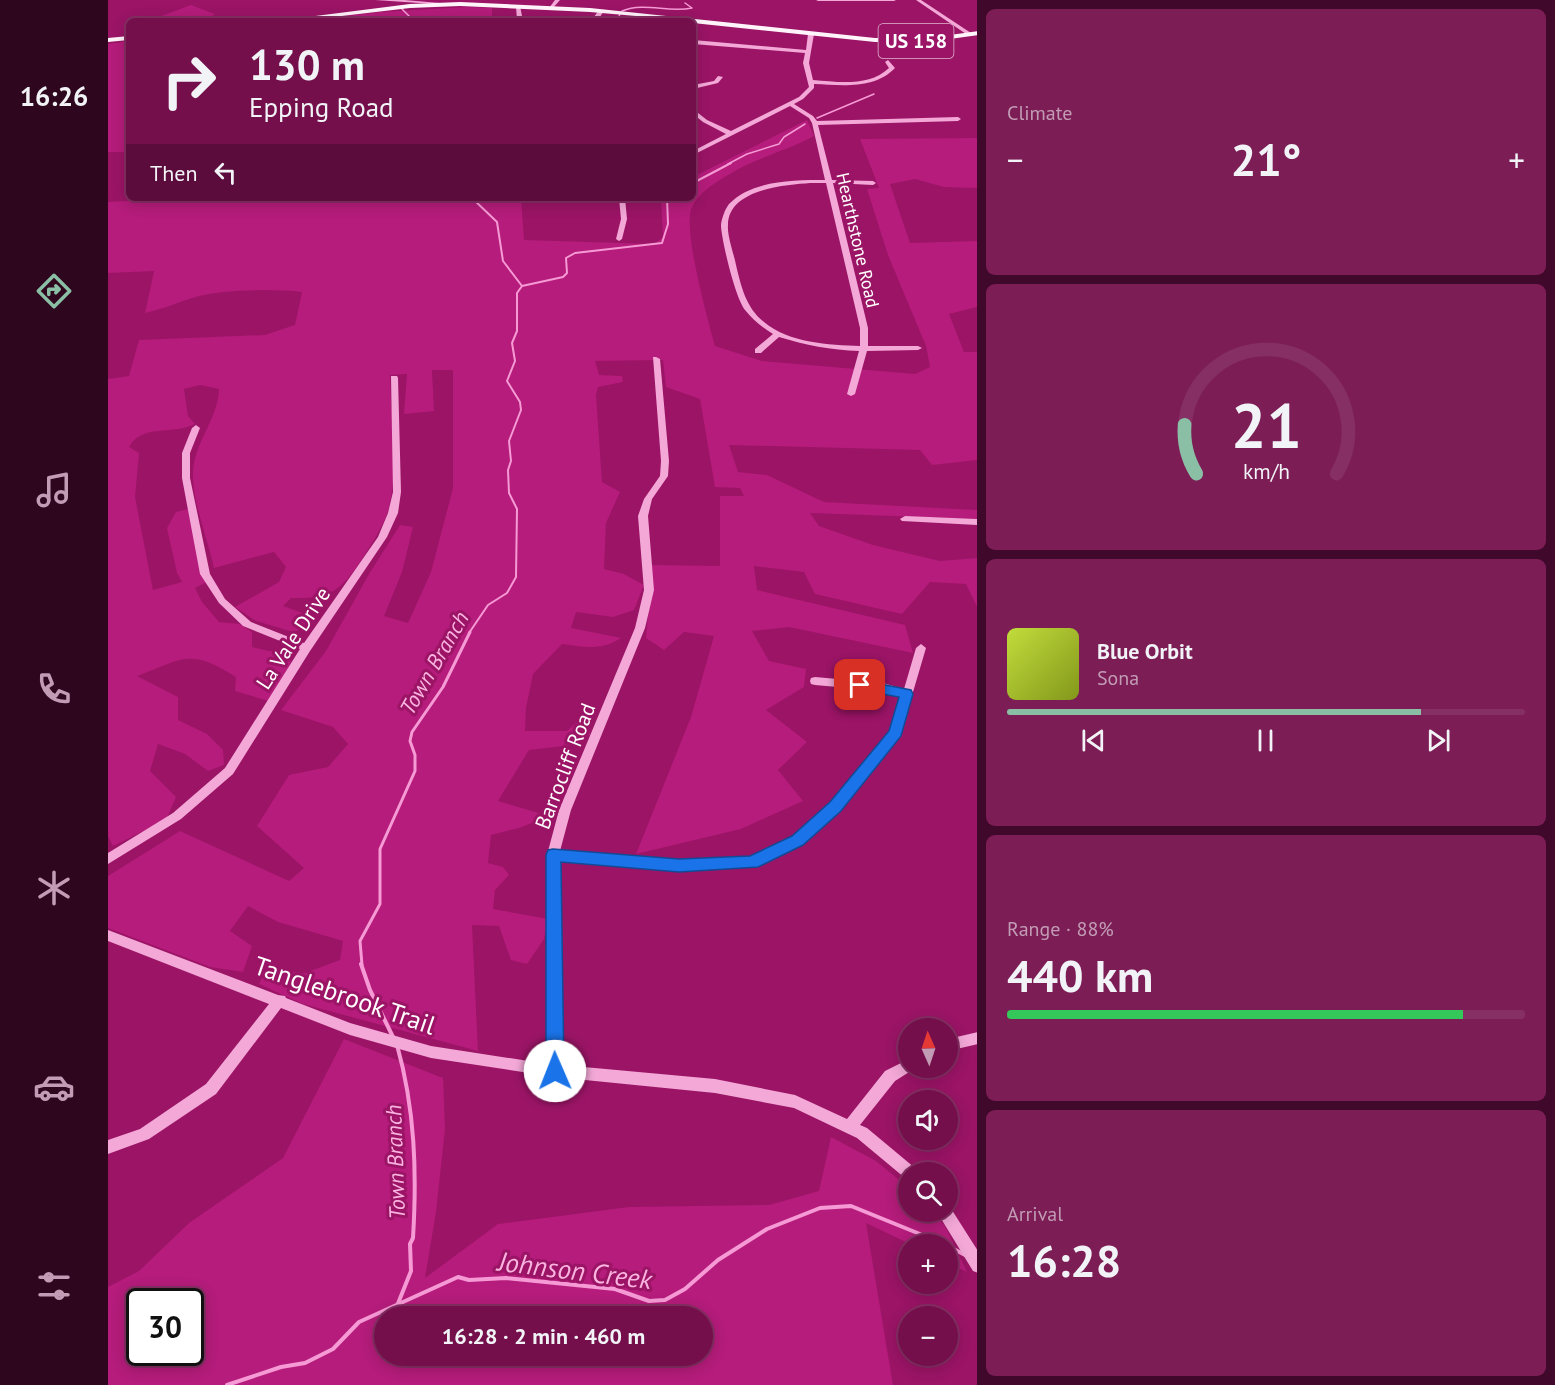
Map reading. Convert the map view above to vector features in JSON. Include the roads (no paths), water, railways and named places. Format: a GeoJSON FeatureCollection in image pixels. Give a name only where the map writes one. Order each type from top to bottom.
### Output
{"type":"FeatureCollection","features":[{"type":"Feature","properties":{"kind":"main road","name":"US 158"},"geometry":{"type":"LineString","coordinates":[[310,18],[450,4],[551,7],[658,18]]}},
{"type":"Feature","properties":{"kind":"main road","name":"US 158"},"geometry":{"type":"LineString","coordinates":[[696,22],[898,41],[974,34]]}},
{"type":"Feature","properties":{"kind":"main road"},"geometry":{"type":"LineString","coordinates":[[108,40],[126,38]]}},
{"type":"Feature","properties":{"kind":"street"},"geometry":{"type":"LineString","coordinates":[[377,0],[450,4]]}},
{"type":"Feature","properties":{"kind":"street"},"geometry":{"type":"LineString","coordinates":[[551,7],[558,0]]}},
{"type":"Feature","properties":{"kind":"street"},"geometry":{"type":"LineString","coordinates":[[818,0],[894,0]]}},
{"type":"Feature","properties":{"kind":"street"},"geometry":{"type":"LineString","coordinates":[[918,0],[974,34]]}},
{"type":"Feature","properties":{"kind":"street"},"geometry":{"type":"LineString","coordinates":[[518,6],[520,18]]}},
{"type":"Feature","properties":{"kind":"street"},"geometry":{"type":"LineString","coordinates":[[596,18],[601,11]]}},
{"type":"Feature","properties":{"kind":"street"},"geometry":{"type":"LineString","coordinates":[[696,151],[791,104],[812,87],[806,63],[811,34]]}},
{"type":"Feature","properties":{"kind":"street"},"geometry":{"type":"LineString","coordinates":[[696,42],[807,52]]}},
{"type":"Feature","properties":{"kind":"street"},"geometry":{"type":"LineString","coordinates":[[812,82],[870,80],[888,73],[892,68],[888,62]]}},
{"type":"Feature","properties":{"kind":"street"},"geometry":{"type":"LineString","coordinates":[[696,86],[711,84],[720,77]]}},
{"type":"Feature","properties":{"kind":"street"},"geometry":{"type":"LineString","coordinates":[[791,104],[811,117],[815,123],[958,119]]}},
{"type":"Feature","properties":{"kind":"street"},"geometry":{"type":"LineString","coordinates":[[696,114],[705,121],[730,133]]}},
{"type":"Feature","properties":{"kind":"street","name":"Hearthstone Road"},"geometry":{"type":"LineString","coordinates":[[815,123],[864,328],[864,347],[851,394]]}},
{"type":"Feature","properties":{"kind":"street"},"geometry":{"type":"LineString","coordinates":[[873,183],[829,182],[777,185],[753,190],[734,201],[725,212],[724,224],[745,306],[754,319],[777,334],[814,345],[918,348]]}},
{"type":"Feature","properties":{"kind":"street"},"geometry":{"type":"LineString","coordinates":[[619,239],[624,219],[622,201]]}},
{"type":"Feature","properties":{"kind":"street"},"geometry":{"type":"LineString","coordinates":[[758,351],[777,334]]}},
{"type":"Feature","properties":{"kind":"street","name":"Barrocliff Road"},"geometry":{"type":"LineString","coordinates":[[555,1071],[553,855],[565,810],[640,628],[649,590],[643,516],[648,499],[664,476],[665,461],[657,359]]}},
{"type":"Feature","properties":{"kind":"street","name":"La Vale Drive"},"geometry":{"type":"LineString","coordinates":[[108,859],[177,816],[229,771],[306,648],[382,537],[393,513],[397,492],[394,378]]}},
{"type":"Feature","properties":{"kind":"street"},"geometry":{"type":"LineString","coordinates":[[196,428],[186,453],[186,478],[205,574],[222,601],[247,624],[306,648]]}},
{"type":"Feature","properties":{"kind":"street"},"geometry":{"type":"LineString","coordinates":[[905,519],[977,522]]}},
{"type":"Feature","properties":{"kind":"street"},"geometry":{"type":"LineString","coordinates":[[553,855],[679,865],[752,862],[798,840],[835,806],[896,733],[921,648]]}},
{"type":"Feature","properties":{"kind":"street"},"geometry":{"type":"LineString","coordinates":[[815,681],[883,687],[907,694]]}},
{"type":"Feature","properties":{"kind":"street","name":"Tanglebrook Trail"},"geometry":{"type":"LineString","coordinates":[[108,935],[350,1029],[430,1052],[555,1071],[715,1086],[795,1102],[862,1133],[898,1163]]}},
{"type":"Feature","properties":{"kind":"street"},"geometry":{"type":"LineString","coordinates":[[108,1148],[144,1134],[211,1089],[280,1000]]}},
{"type":"Feature","properties":{"kind":"street"},"geometry":{"type":"LineString","coordinates":[[958,1043],[977,1038]]}},
{"type":"Feature","properties":{"kind":"street"},"geometry":{"type":"LineString","coordinates":[[850,1127],[890,1077],[898,1072]]}},
{"type":"Feature","properties":{"kind":"street"},"geometry":{"type":"LineString","coordinates":[[951,1222],[977,1264]]}},
{"type":"Feature","properties":{"kind":"waterway"},"geometry":{"type":"LineString","coordinates":[[622,11],[639,7],[692,8],[685,3]]}},
{"type":"Feature","properties":{"kind":"waterway"},"geometry":{"type":"LineString","coordinates":[[402,9],[411,18]]}},
{"type":"Feature","properties":{"kind":"waterway"},"geometry":{"type":"LineString","coordinates":[[618,18],[620,14]]}},
{"type":"Feature","properties":{"kind":"waterway"},"geometry":{"type":"LineString","coordinates":[[817,118],[874,94]]}},
{"type":"Feature","properties":{"kind":"waterway"},"geometry":{"type":"LineString","coordinates":[[728,164],[747,154],[779,144],[784,137],[805,124]]}},
{"type":"Feature","properties":{"kind":"waterway"},"geometry":{"type":"LineString","coordinates":[[696,181],[731,163]]}},
{"type":"Feature","properties":{"kind":"waterway","name":"Town Branch"},"geometry":{"type":"LineString","coordinates":[[475,201],[497,222],[503,261],[522,286]]}},
{"type":"Feature","properties":{"kind":"waterway"},"geometry":{"type":"LineString","coordinates":[[522,286],[563,277],[567,273],[566,258],[575,253],[662,243],[668,224],[667,201]]}},
{"type":"Feature","properties":{"kind":"waterway","name":"Town Branch"},"geometry":{"type":"LineString","coordinates":[[469,633],[488,605],[507,593],[516,577],[517,509],[509,493],[508,470],[511,461],[509,441],[521,410],[520,402],[507,381],[515,361],[512,343],[517,331],[517,293],[522,286]]}},
{"type":"Feature","properties":{"kind":"waterway","name":"Town Branch"},"geometry":{"type":"LineString","coordinates":[[362,965],[360,941],[380,904],[380,849],[415,771],[415,755],[410,741],[412,732],[443,687],[470,632]]}},
{"type":"Feature","properties":{"kind":"waterway","name":"Town Branch"},"geometry":{"type":"LineString","coordinates":[[361,964],[370,990],[393,1037]]}},
{"type":"Feature","properties":{"kind":"waterway","name":"Town Branch"},"geometry":{"type":"LineString","coordinates":[[397,1045],[408,1093],[415,1189],[413,1238],[410,1244],[411,1271],[398,1304]]}},
{"type":"Feature","properties":{"kind":"waterway","name":"Johnson Creek"},"geometry":{"type":"LineString","coordinates":[[398,1304],[458,1277],[469,1280],[506,1278],[615,1289],[649,1301],[665,1300],[685,1289],[718,1260],[767,1229],[820,1208],[851,1206],[920,1234]]}},
{"type":"Feature","properties":{"kind":"waterway","name":"Johnson Creek"},"geometry":{"type":"LineString","coordinates":[[958,1251],[965,1255]]}},
{"type":"Feature","properties":{"kind":"waterway","name":"Johnson Creek"},"geometry":{"type":"LineString","coordinates":[[227,1385],[281,1367],[305,1363],[333,1349],[359,1322],[398,1304]]}}]}
